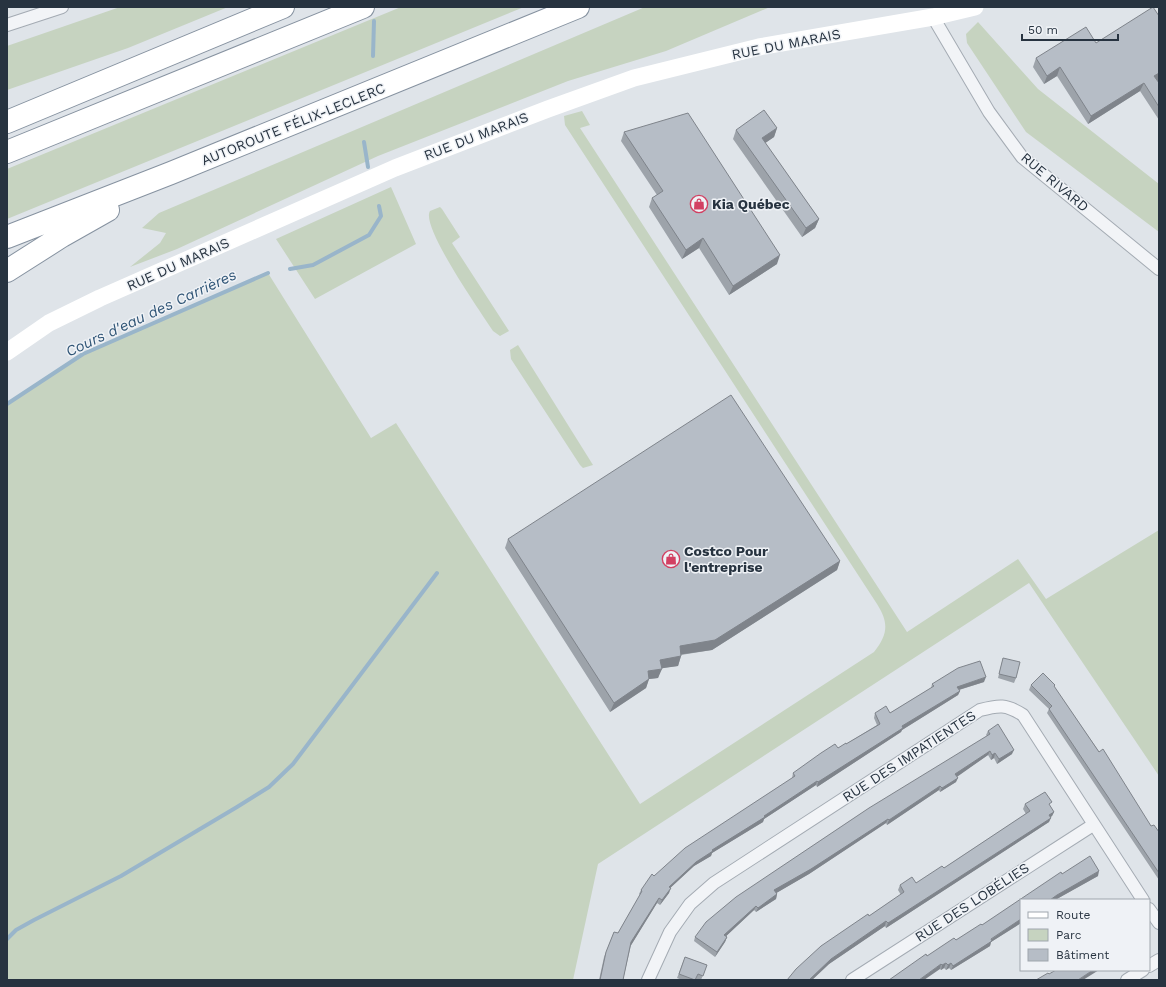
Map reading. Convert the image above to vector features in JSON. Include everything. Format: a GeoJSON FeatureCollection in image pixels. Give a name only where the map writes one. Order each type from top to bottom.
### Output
{"type":"FeatureCollection","features":[{"type":"Feature","properties":{"kind":"highway"},"geometry":{"type":"LineString","coordinates":[[7,122],[283,7]]}},
{"type":"Feature","properties":{"kind":"highway"},"geometry":{"type":"LineString","coordinates":[[7,152],[363,7]]}},
{"type":"Feature","properties":{"kind":"highway","name":"AUTOROUTE FÉLIX-LECLERC"},"geometry":{"type":"LineString","coordinates":[[7,237],[171,173],[578,7]]}},
{"type":"Feature","properties":{"kind":"highway"},"geometry":{"type":"LineString","coordinates":[[7,110],[94,86]]}},
{"type":"Feature","properties":{"kind":"highway"},"geometry":{"type":"LineString","coordinates":[[7,272],[62,236],[171,173]]}},
{"type":"Feature","properties":{"kind":"street"},"geometry":{"type":"LineString","coordinates":[[7,25],[62,7]]}},
{"type":"Feature","properties":{"kind":"street","name":"RUE DU MARAIS"},"geometry":{"type":"LineString","coordinates":[[7,352],[49,323],[100,298],[395,168],[548,108],[634,78],[745,50],[933,17],[975,7]]}},
{"type":"Feature","properties":{"kind":"street","name":"RUE RIVARD"},"geometry":{"type":"LineString","coordinates":[[933,17],[989,112],[1022,157],[1055,185],[1129,242],[1159,269]]}},
{"type":"Feature","properties":{"kind":"street","name":"RUE DES IMPATIENTES"},"geometry":{"type":"LineString","coordinates":[[648,980],[670,932],[690,904],[714,883],[980,710],[996,706],[1011,707],[1023,715],[1092,825],[1142,899]]}},
{"type":"Feature","properties":{"kind":"street","name":"RUE DES LOBÉLIES"},"geometry":{"type":"LineString","coordinates":[[852,980],[1092,825]]}},
{"type":"Feature","properties":{"kind":"street"},"geometry":{"type":"LineString","coordinates":[[1150,910],[1159,923]]}},
{"type":"Feature","properties":{"kind":"street"},"geometry":{"type":"LineString","coordinates":[[1150,965],[1159,960]]}},
{"type":"Feature","properties":{"kind":"street"},"geometry":{"type":"LineString","coordinates":[[1127,980],[1141,971]]}},
{"type":"Feature","properties":{"kind":"green space"},"geometry":{"type":"Polygon","coordinates":[[[120,7],[228,7],[128,48],[7,90],[7,46],[120,7]]]}},
{"type":"Feature","properties":{"kind":"green space"},"geometry":{"type":"Polygon","coordinates":[[[401,7],[524,7],[7,219],[7,169],[401,7]]]}},
{"type":"Feature","properties":{"kind":"green space"},"geometry":{"type":"Polygon","coordinates":[[[645,7],[770,7],[666,51],[568,81],[378,156],[177,249],[130,267],[160,243],[166,233],[142,228],[159,213],[645,7]]]}},
{"type":"Feature","properties":{"kind":"green space"},"geometry":{"type":"Polygon","coordinates":[[[978,22],[1038,89],[1159,184],[1159,232],[1026,132],[967,43],[966,34],[978,22]]]}},
{"type":"Feature","properties":{"kind":"green space"},"geometry":{"type":"Polygon","coordinates":[[[582,111],[590,125],[580,128],[907,632],[1018,559],[1046,599],[1159,530],[1159,776],[1029,583],[598,864],[573,980],[7,980],[7,404],[83,354],[268,273],[371,438],[396,423],[640,804],[874,652],[879,646],[884,634],[885,623],[884,617],[877,604],[565,125],[564,116],[582,111]]]}},
{"type":"Feature","properties":{"kind":"green space"},"geometry":{"type":"Polygon","coordinates":[[[391,187],[416,244],[315,299],[276,239],[391,187]]]}},
{"type":"Feature","properties":{"kind":"green space"},"geometry":{"type":"Polygon","coordinates":[[[440,207],[460,237],[452,243],[509,331],[500,336],[493,331],[466,290],[434,234],[429,220],[430,211],[440,207]]]}},
{"type":"Feature","properties":{"kind":"green space"},"geometry":{"type":"Polygon","coordinates":[[[518,345],[593,465],[583,468],[580,465],[511,359],[510,350],[518,345]]]}},
{"type":"Feature","properties":{"kind":"building"},"geometry":{"type":"Polygon","coordinates":[[[1153,7],[1159,16],[1159,73],[1154,76],[1159,83],[1159,107],[1144,83],[1091,116],[1060,67],[1047,76],[1036,58],[1086,27],[1096,43],[1153,7]]]}},
{"type":"Feature","properties":{"kind":"building"},"geometry":{"type":"Polygon","coordinates":[[[764,110],[777,128],[762,138],[819,219],[806,228],[736,130],[764,110]]]}},
{"type":"Feature","properties":{"kind":"building"},"geometry":{"type":"Polygon","coordinates":[[[688,113],[780,255],[733,286],[703,238],[686,250],[652,198],[663,191],[624,132],[688,113]]]}},
{"type":"Feature","properties":{"kind":"building","name":"Costco Pour l'entreprise"},"geometry":{"type":"Polygon","coordinates":[[[731,395],[840,561],[715,640],[680,646],[681,656],[660,660],[662,669],[648,671],[649,679],[614,703],[508,539],[731,395]]]}},
{"type":"Feature","properties":{"kind":"building"},"geometry":{"type":"Polygon","coordinates":[[[1003,658],[1020,662],[1016,678],[999,674],[1003,658]]]}},
{"type":"Feature","properties":{"kind":"building"},"geometry":{"type":"Polygon","coordinates":[[[980,661],[986,677],[957,687],[960,691],[902,726],[903,728],[818,782],[817,781],[696,862],[669,887],[671,888],[662,900],[659,898],[631,942],[623,980],[600,980],[606,952],[614,932],[618,933],[642,891],[641,890],[652,874],[654,876],[685,848],[795,776],[793,773],[821,753],[835,744],[838,748],[880,724],[875,713],[886,706],[890,713],[934,686],[932,684],[958,668],[980,661]]]}},
{"type":"Feature","properties":{"kind":"building"},"geometry":{"type":"Polygon","coordinates":[[[1043,673],[1055,685],[1054,686],[1099,752],[1103,749],[1151,826],[1154,825],[1159,832],[1159,873],[1049,709],[1052,706],[1031,685],[1043,673]]]}},
{"type":"Feature","properties":{"kind":"building"},"geometry":{"type":"Polygon","coordinates":[[[998,724],[1014,750],[999,759],[995,753],[992,755],[990,751],[955,774],[958,778],[942,788],[940,786],[811,869],[774,890],[777,894],[758,908],[756,906],[724,935],[727,937],[717,952],[695,937],[706,922],[736,897],[869,808],[990,734],[988,731],[998,724]]]}},
{"type":"Feature","properties":{"kind":"building"},"geometry":{"type":"Polygon","coordinates":[[[1045,792],[1052,802],[1049,804],[1054,812],[1049,815],[1051,818],[888,923],[886,921],[831,959],[809,980],[787,980],[796,969],[821,946],[904,892],[900,885],[912,877],[916,883],[942,866],[944,868],[1030,811],[1025,804],[1045,792]]]}},
{"type":"Feature","properties":{"kind":"building"},"geometry":{"type":"Polygon","coordinates":[[[1090,856],[1099,871],[1051,899],[1021,899],[1061,872],[1062,874],[1090,856]]]}},
{"type":"Feature","properties":{"kind":"building"},"geometry":{"type":"Polygon","coordinates":[[[1020,900],[1020,920],[991,939],[992,941],[953,966],[951,963],[948,965],[946,963],[941,964],[919,980],[889,980],[926,954],[927,956],[954,938],[956,940],[981,924],[982,925],[1020,900]]]}},
{"type":"Feature","properties":{"kind":"building"},"geometry":{"type":"Polygon","coordinates":[[[685,957],[707,965],[703,976],[698,974],[695,980],[679,974],[685,957]]]}},
{"type":"Feature","properties":{"kind":"building"},"geometry":{"type":"Polygon","coordinates":[[[1054,971],[1092,971],[1078,980],[1036,980],[1048,973],[1049,974],[1054,971]]]}},
{"type":"Feature","properties":{"kind":"waterway","name":"Cours d'eau des Carrières"},"geometry":{"type":"LineString","coordinates":[[373,56],[374,21]]}},
{"type":"Feature","properties":{"kind":"waterway","name":"Cours d'eau des Carrières"},"geometry":{"type":"LineString","coordinates":[[364,142],[368,167]]}},
{"type":"Feature","properties":{"kind":"waterway","name":"Cours d'eau des Carrières"},"geometry":{"type":"LineString","coordinates":[[290,269],[313,265],[369,235],[381,216],[379,206]]}},
{"type":"Feature","properties":{"kind":"waterway","name":"Cours d'eau des Carrières"},"geometry":{"type":"LineString","coordinates":[[7,404],[83,354],[268,273]]}},
{"type":"Feature","properties":{"kind":"waterway"},"geometry":{"type":"LineString","coordinates":[[7,939],[16,930],[121,876],[269,787],[293,764],[437,573]]}},
{"type":"Feature","properties":{"kind":"place","name":"Kia Québec"},"geometry":{"type":"Point","coordinates":[699,204]}},
{"type":"Feature","properties":{"kind":"place","name":"Costco Pour l'entreprise"},"geometry":{"type":"Point","coordinates":[671,559]}}]}
